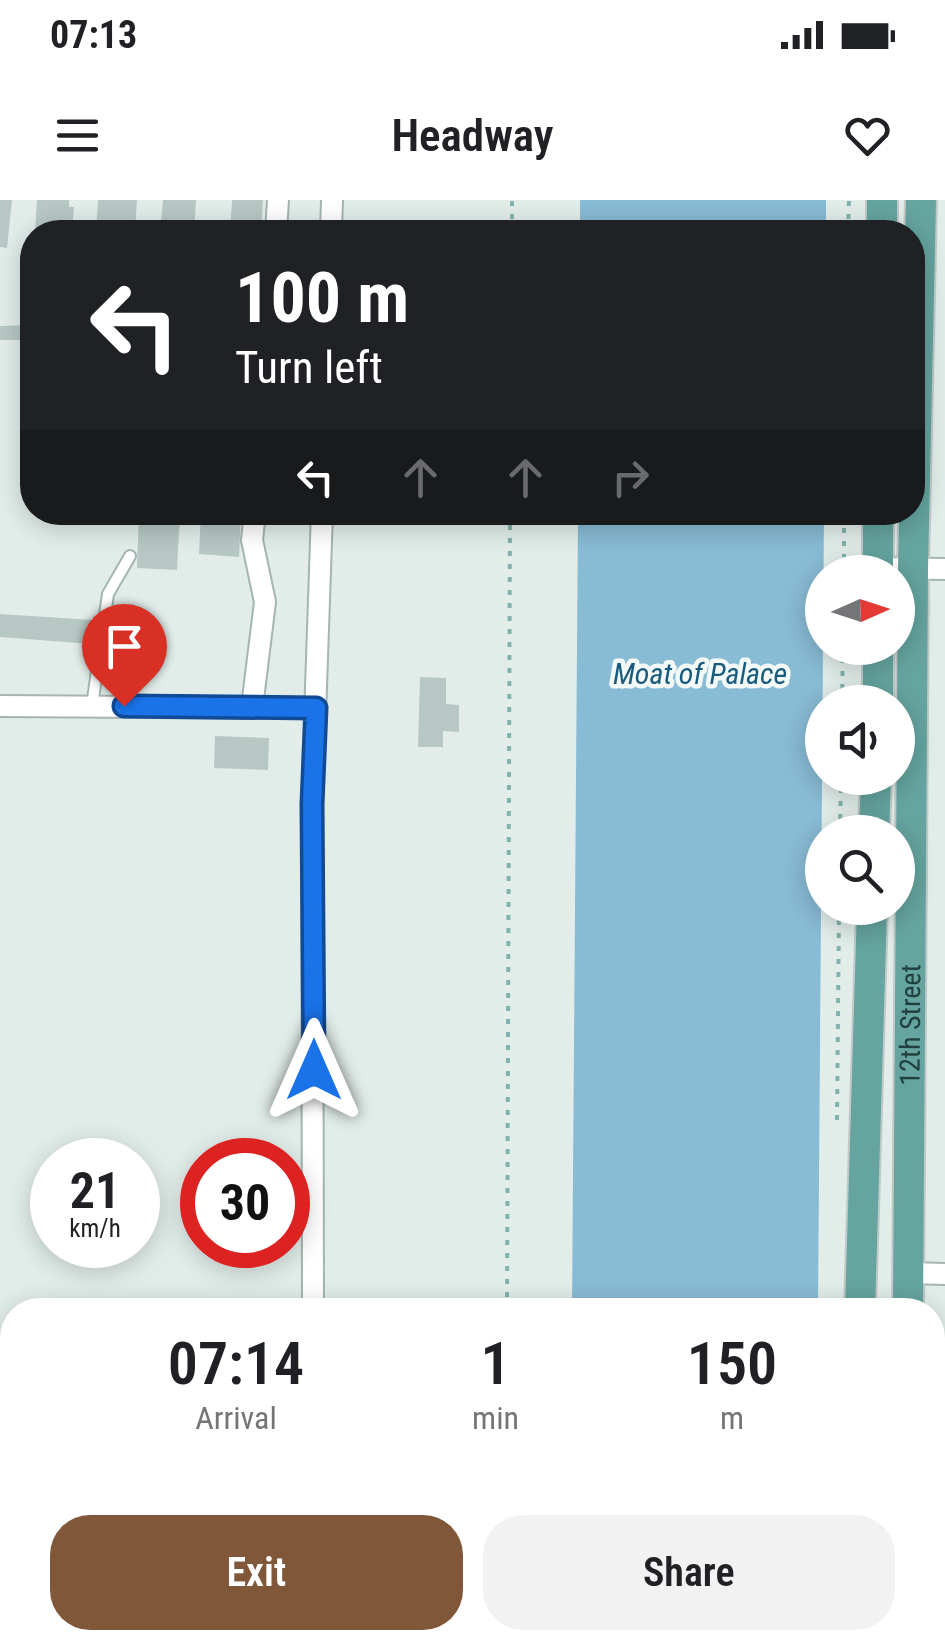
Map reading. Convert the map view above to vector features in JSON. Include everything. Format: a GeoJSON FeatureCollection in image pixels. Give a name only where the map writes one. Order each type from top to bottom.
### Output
{"type":"FeatureCollection","features":[{"type":"Feature","properties":{"kind":"main road"},"geometry":{"type":"LineString","coordinates":[[878,525],[878,555]]}},
{"type":"Feature","properties":{"kind":"main road","name":"12th Street"},"geometry":{"type":"LineString","coordinates":[[914,555],[915,525]]}},
{"type":"Feature","properties":{"kind":"main road","name":"12th Street"},"geometry":{"type":"LineString","coordinates":[[908,1298],[913,665]]}},
{"type":"Feature","properties":{"kind":"main road","name":"12th Street"},"geometry":{"type":"LineString","coordinates":[[860,1298],[871,925]]}},
{"type":"Feature","properties":{"kind":"street"},"geometry":{"type":"LineString","coordinates":[[252,707],[265,602],[252,540],[253,525]]}},
{"type":"Feature","properties":{"kind":"street"},"geometry":{"type":"LineString","coordinates":[[312,1298],[312,804],[322,525]]}},
{"type":"Feature","properties":{"kind":"street"},"geometry":{"type":"LineString","coordinates":[[915,569],[945,569]]}},
{"type":"Feature","properties":{"kind":"street"},"geometry":{"type":"LineString","coordinates":[[0,706],[316,708]]}},
{"type":"Feature","properties":{"kind":"street"},"geometry":{"type":"LineString","coordinates":[[909,1273],[945,1274]]}},
{"type":"Feature","properties":{"kind":"lane"},"geometry":{"type":"LineString","coordinates":[[92,706],[108,594],[130,556]]}},
{"type":"Feature","properties":{"kind":"path"},"geometry":{"type":"LineString","coordinates":[[507,1298],[510,525]]}},
{"type":"Feature","properties":{"kind":"path"},"geometry":{"type":"LineString","coordinates":[[844,525],[844,555]]}},
{"type":"Feature","properties":{"kind":"path"},"geometry":{"type":"LineString","coordinates":[[836,1138],[839,925]]}},
{"type":"Feature","properties":{"kind":"water"},"geometry":{"type":"Polygon","coordinates":[[[580,200],[826,200],[826,220],[580,220],[580,200]]]}},
{"type":"Feature","properties":{"kind":"water","name":"Moat of Palace"},"geometry":{"type":"Polygon","coordinates":[[[578,525],[824,525],[824,555],[805,555],[805,665],[823,665],[823,685],[805,685],[805,795],[822,795],[822,815],[805,815],[805,925],[821,925],[818,1298],[572,1298],[578,525]]]}},
{"type":"Feature","properties":{"kind":"building"},"geometry":{"type":"Polygon","coordinates":[[[0,200],[12,200],[7,248],[0,247],[0,200]]]}},
{"type":"Feature","properties":{"kind":"building"},"geometry":{"type":"Polygon","coordinates":[[[37,200],[69,200],[69,207],[74,207],[73,220],[36,220],[37,200]]]}},
{"type":"Feature","properties":{"kind":"building"},"geometry":{"type":"Polygon","coordinates":[[[98,200],[137,200],[136,220],[97,220],[98,200]]]}},
{"type":"Feature","properties":{"kind":"building"},"geometry":{"type":"Polygon","coordinates":[[[163,200],[196,200],[195,220],[161,220],[163,200]]]}},
{"type":"Feature","properties":{"kind":"building"},"geometry":{"type":"Polygon","coordinates":[[[232,200],[263,200],[262,220],[231,220],[232,200]]]}},
{"type":"Feature","properties":{"kind":"building"},"geometry":{"type":"Polygon","coordinates":[[[20,325],[20,340],[0,340],[0,326],[20,325]]]}},
{"type":"Feature","properties":{"kind":"building"},"geometry":{"type":"Polygon","coordinates":[[[139,525],[179,525],[177,570],[137,568],[139,525]]]}},
{"type":"Feature","properties":{"kind":"building"},"geometry":{"type":"Polygon","coordinates":[[[200,525],[240,525],[239,557],[199,554],[200,525]]]}},
{"type":"Feature","properties":{"kind":"building"},"geometry":{"type":"Polygon","coordinates":[[[0,614],[93,620],[91,644],[0,637],[0,614]]]}},
{"type":"Feature","properties":{"kind":"building"},"geometry":{"type":"Polygon","coordinates":[[[420,677],[446,678],[446,704],[459,705],[459,732],[443,731],[443,747],[418,747],[420,677]]]}},
{"type":"Feature","properties":{"kind":"building"},"geometry":{"type":"Polygon","coordinates":[[[215,736],[269,738],[268,770],[214,768],[215,736]]]}},
{"type":"Feature","properties":{"kind":"route"},"geometry":{"type":"LineString","coordinates":[[124,706],[316,708],[312,804],[314,1070]]}}]}
